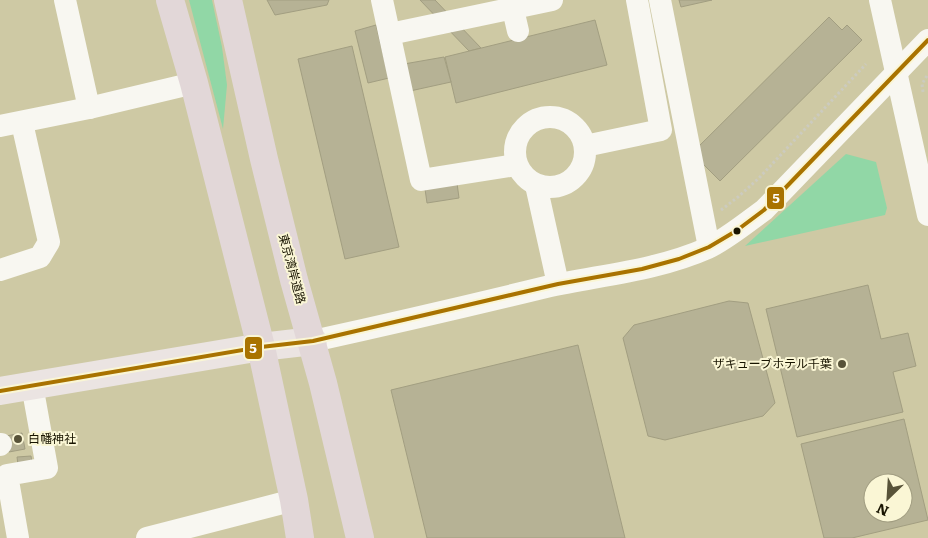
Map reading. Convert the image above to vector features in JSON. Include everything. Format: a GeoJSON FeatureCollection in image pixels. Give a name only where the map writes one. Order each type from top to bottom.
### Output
{"type":"FeatureCollection","features":[{"type":"Feature","properties":{"kind":"highway"},"geometry":{"type":"LineString","coordinates":[[170,0],[194,83],[261,347],[294,500],[300,538]]}},
{"type":"Feature","properties":{"kind":"highway","name":"東京湾岸道路"},"geometry":{"type":"LineString","coordinates":[[228,0],[266,168],[298,296],[313,341],[360,538]]}},
{"type":"Feature","properties":{"kind":"main road"},"geometry":{"type":"LineString","coordinates":[[0,391],[261,347],[313,341]]}},
{"type":"Feature","properties":{"kind":"street"},"geometry":{"type":"LineString","coordinates":[[65,0],[89,108]]}},
{"type":"Feature","properties":{"kind":"street"},"geometry":{"type":"LineString","coordinates":[[382,0],[421,180],[516,165]]}},
{"type":"Feature","properties":{"kind":"street"},"geometry":{"type":"LineString","coordinates":[[390,34],[474,8],[552,0]]}},
{"type":"Feature","properties":{"kind":"street"},"geometry":{"type":"LineString","coordinates":[[585,146],[661,130],[637,0]]}},
{"type":"Feature","properties":{"kind":"street"},"geometry":{"type":"LineString","coordinates":[[660,0],[709,247]]}},
{"type":"Feature","properties":{"kind":"street"},"geometry":{"type":"LineString","coordinates":[[880,0],[928,213]]}},
{"type":"Feature","properties":{"kind":"street"},"geometry":{"type":"LineString","coordinates":[[512,3],[518,30]]}},
{"type":"Feature","properties":{"kind":"street"},"geometry":{"type":"LineString","coordinates":[[313,341],[558,284],[642,269],[679,259],[709,247],[764,210],[928,40]]}},
{"type":"Feature","properties":{"kind":"street"},"geometry":{"type":"LineString","coordinates":[[0,126],[22,123],[194,83]]}},
{"type":"Feature","properties":{"kind":"street"},"geometry":{"type":"LineString","coordinates":[[554,117],[574,126],[585,146],[583,163],[575,178],[554,188],[536,185],[522,175],[516,165],[514,153],[516,141],[522,130],[530,122],[542,118],[554,117]]}},
{"type":"Feature","properties":{"kind":"street"},"geometry":{"type":"LineString","coordinates":[[0,270],[40,257],[50,242],[22,123]]}},
{"type":"Feature","properties":{"kind":"street"},"geometry":{"type":"LineString","coordinates":[[536,185],[558,284]]}},
{"type":"Feature","properties":{"kind":"street"},"geometry":{"type":"LineString","coordinates":[[18,538],[7,475],[47,468],[32,386]]}},
{"type":"Feature","properties":{"kind":"street"},"geometry":{"type":"LineString","coordinates":[[147,538],[294,500]]}},
{"type":"Feature","properties":{"kind":"path"},"geometry":{"type":"LineString","coordinates":[[720,210],[738,198],[759,178],[866,64]]}},
{"type":"Feature","properties":{"kind":"path"},"geometry":{"type":"LineString","coordinates":[[923,94],[922,84],[928,74]]}},
{"type":"Feature","properties":{"kind":"green space"},"geometry":{"type":"Polygon","coordinates":[[[189,0],[212,0],[222,47],[227,85],[223,129],[189,0]]]}},
{"type":"Feature","properties":{"kind":"green space"},"geometry":{"type":"Polygon","coordinates":[[[846,154],[876,162],[887,208],[885,215],[745,246],[846,154]]]}},
{"type":"Feature","properties":{"kind":"building"},"geometry":{"type":"Polygon","coordinates":[[[267,0],[329,0],[327,5],[275,15],[267,0]]]}},
{"type":"Feature","properties":{"kind":"building"},"geometry":{"type":"Polygon","coordinates":[[[420,0],[435,0],[481,48],[469,51],[420,0]]]}},
{"type":"Feature","properties":{"kind":"building"},"geometry":{"type":"Polygon","coordinates":[[[679,0],[712,0],[681,7],[679,0]]]}},
{"type":"Feature","properties":{"kind":"building"},"geometry":{"type":"Polygon","coordinates":[[[829,17],[842,30],[847,25],[862,40],[720,181],[692,153],[829,17]]]}},
{"type":"Feature","properties":{"kind":"building"},"geometry":{"type":"Polygon","coordinates":[[[595,20],[607,65],[456,103],[445,57],[595,20]]]}},
{"type":"Feature","properties":{"kind":"building"},"geometry":{"type":"Polygon","coordinates":[[[376,25],[389,78],[368,83],[355,31],[376,25]]]}},
{"type":"Feature","properties":{"kind":"building"},"geometry":{"type":"Polygon","coordinates":[[[352,46],[399,247],[345,259],[298,59],[352,46]]]}},
{"type":"Feature","properties":{"kind":"building"},"geometry":{"type":"Polygon","coordinates":[[[444,57],[451,82],[410,91],[404,64],[444,57]]]}},
{"type":"Feature","properties":{"kind":"building"},"geometry":{"type":"Polygon","coordinates":[[[457,183],[459,198],[427,203],[425,189],[457,183]]]}},
{"type":"Feature","properties":{"kind":"building"},"geometry":{"type":"Polygon","coordinates":[[[868,285],[881,339],[908,333],[916,366],[893,372],[903,412],[797,437],[766,309],[868,285]]]}},
{"type":"Feature","properties":{"kind":"building"},"geometry":{"type":"Polygon","coordinates":[[[729,301],[748,303],[775,403],[763,416],[665,440],[648,436],[623,338],[634,325],[729,301]]]}},
{"type":"Feature","properties":{"kind":"building"},"geometry":{"type":"Polygon","coordinates":[[[578,345],[625,538],[427,538],[391,390],[578,345]]]}},
{"type":"Feature","properties":{"kind":"building"},"geometry":{"type":"Polygon","coordinates":[[[904,419],[928,520],[852,538],[824,538],[801,444],[904,419]]]}},
{"type":"Feature","properties":{"kind":"building"},"geometry":{"type":"Polygon","coordinates":[[[22,433],[25,449],[9,452],[6,436],[22,433]]]}},
{"type":"Feature","properties":{"kind":"building"},"geometry":{"type":"Polygon","coordinates":[[[31,456],[32,463],[18,465],[17,457],[31,456]]]}},
{"type":"Feature","properties":{"kind":"transit line","name":"5"},"geometry":{"type":"LineString","coordinates":[[0,391],[261,347],[313,341],[558,284],[642,269],[679,259],[709,247],[736,231],[764,210],[928,40]]}},
{"type":"Feature","properties":{"kind":"place","name":"ザキューブホテル千葉"},"geometry":{"type":"Point","coordinates":[842,364]}},
{"type":"Feature","properties":{"kind":"place","name":"白幡神社"},"geometry":{"type":"Point","coordinates":[18,439]}}]}
